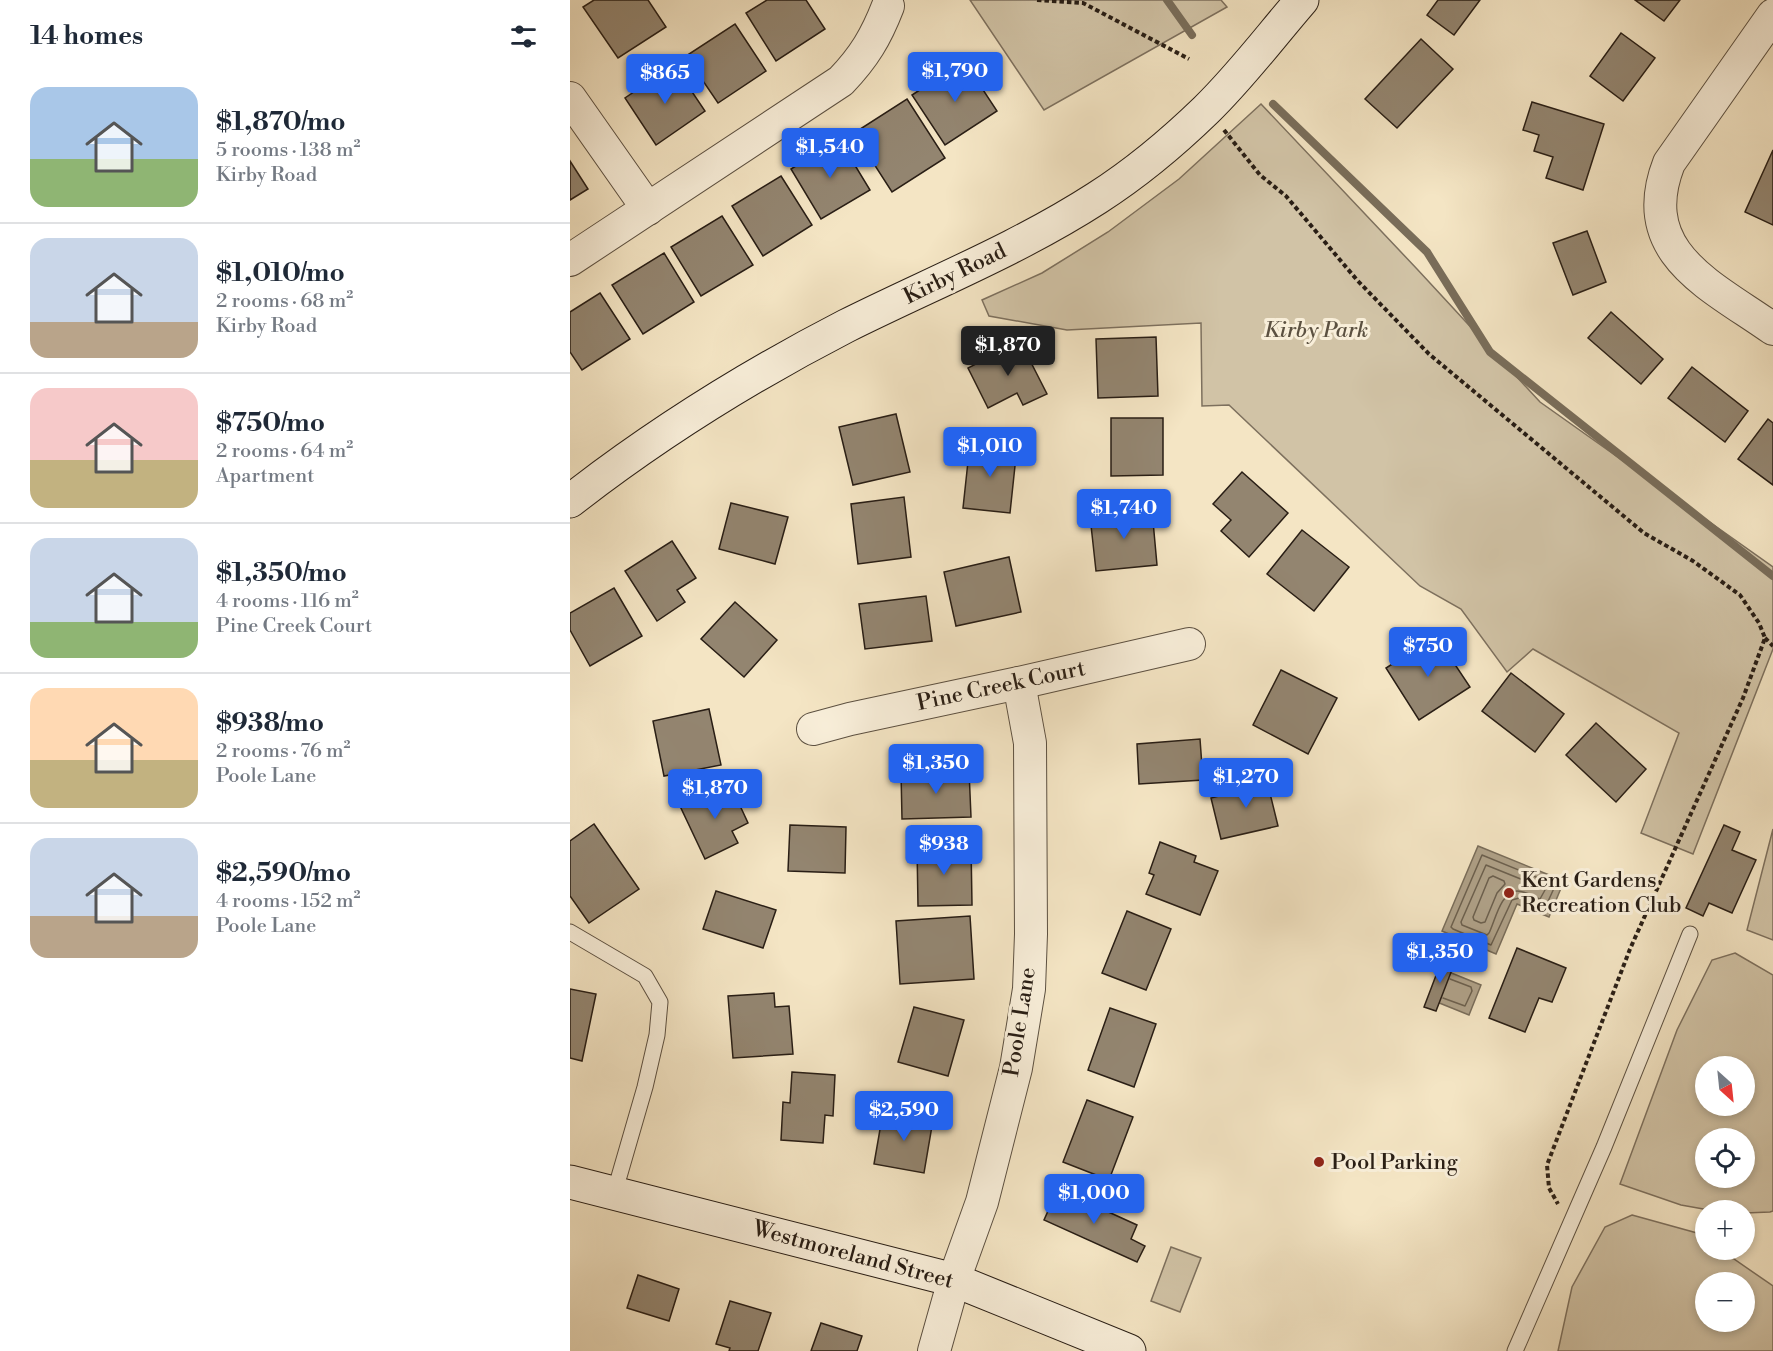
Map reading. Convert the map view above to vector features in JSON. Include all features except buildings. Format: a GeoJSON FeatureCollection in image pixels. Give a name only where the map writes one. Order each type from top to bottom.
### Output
{"type":"FeatureCollection","features":[{"type":"Feature","properties":{"kind":"main road","name":"Kirby Road"},"geometry":{"type":"LineString","coordinates":[[570,501],[624,460],[773,365],[847,326],[1041,232],[1098,197],[1151,158],[1207,109],[1302,0]]}},
{"type":"Feature","properties":{"kind":"main road","name":"Westmoreland Street"},"geometry":{"type":"LineString","coordinates":[[570,1182],[954,1280],[1129,1351]]}},
{"type":"Feature","properties":{"kind":"street"},"geometry":{"type":"LineString","coordinates":[[570,260],[841,81],[862,58],[879,31],[888,6]]}},
{"type":"Feature","properties":{"kind":"street"},"geometry":{"type":"LineString","coordinates":[[1773,15],[1669,163],[1662,182],[1660,207],[1663,228],[1669,244],[1684,265],[1773,328]]}},
{"type":"Feature","properties":{"kind":"street"},"geometry":{"type":"LineString","coordinates":[[570,98],[648,210]]}},
{"type":"Feature","properties":{"kind":"street","name":"Pine Creek Court"},"geometry":{"type":"LineString","coordinates":[[813,729],[1189,644]]}},
{"type":"Feature","properties":{"kind":"street","name":"Poole Lane"},"geometry":{"type":"LineString","coordinates":[[934,1351],[954,1280],[985,1191],[1016,1068],[1029,990],[1030,743],[1019,684]]}},
{"type":"Feature","properties":{"kind":"lane"},"geometry":{"type":"LineString","coordinates":[[570,932],[645,976],[660,1002],[657,1035],[645,1087],[614,1194]]}},
{"type":"Feature","properties":{"kind":"lane"},"geometry":{"type":"LineString","coordinates":[[1515,1351],[1604,1147],[1690,934]]}},
{"type":"Feature","properties":{"kind":"path"},"geometry":{"type":"LineString","coordinates":[[1037,0],[1082,2],[1189,59]]}},
{"type":"Feature","properties":{"kind":"path"},"geometry":{"type":"LineString","coordinates":[[1207,109],[1260,175],[1286,196],[1357,280],[1430,354],[1644,533],[1692,561],[1740,595],[1759,623],[1765,638],[1773,646]]}},
{"type":"Feature","properties":{"kind":"path"},"geometry":{"type":"LineString","coordinates":[[1568,1230],[1560,1207],[1549,1188],[1547,1165],[1630,949],[1743,698],[1765,638]]}},
{"type":"Feature","properties":{"kind":"green space"},"geometry":{"type":"Polygon","coordinates":[[[970,0],[1221,0],[1227,7],[1044,110],[970,0]]]}},
{"type":"Feature","properties":{"kind":"green space","name":"Kirby Park"},"geometry":{"type":"Polygon","coordinates":[[[1261,104],[1540,402],[1773,567],[1773,649],[1693,854],[1641,833],[1679,733],[1533,649],[1507,672],[1461,609],[1420,586],[1229,405],[1202,406],[1201,323],[1067,330],[989,316],[982,300],[1042,273],[1108,232],[1179,179],[1261,104]]]}},
{"type":"Feature","properties":{"kind":"green space"},"geometry":{"type":"Polygon","coordinates":[[[1773,829],[1773,940],[1747,930],[1773,829]]]}},
{"type":"Feature","properties":{"kind":"green space"},"geometry":{"type":"Polygon","coordinates":[[[1735,953],[1773,975],[1773,1211],[1755,1213],[1755,1200],[1695,1200],[1695,1208],[1681,1205],[1620,1184],[1677,1030],[1712,960],[1735,953]]]}},
{"type":"Feature","properties":{"kind":"green space"},"geometry":{"type":"Polygon","coordinates":[[[1632,1215],[1695,1232],[1695,1260],[1735,1260],[1753,1272],[1695,1272],[1695,1332],[1755,1332],[1755,1274],[1773,1286],[1773,1351],[1558,1351],[1572,1287],[1605,1227],[1632,1215]]]}},
{"type":"Feature","properties":{"kind":"green space"},"geometry":{"type":"Polygon","coordinates":[[[1171,1247],[1201,1258],[1180,1312],[1151,1301],[1171,1247]]]}},
{"type":"Feature","properties":{"kind":"water","name":"Kent Gardens Recreation Club"},"geometry":{"type":"Polygon","coordinates":[[[1478,846],[1564,881],[1549,917],[1517,904],[1496,954],[1442,931],[1478,846]]]}},
{"type":"Feature","properties":{"kind":"water"},"geometry":{"type":"Polygon","coordinates":[[[1444,970],[1481,985],[1469,1015],[1432,1000],[1444,970]]]}},
{"type":"Feature","properties":{"kind":"waterway"},"geometry":{"type":"LineString","coordinates":[[1167,0],[1192,35]]}},
{"type":"Feature","properties":{"kind":"waterway"},"geometry":{"type":"LineString","coordinates":[[1273,104],[1427,252],[1490,352],[1773,576]]}},
{"type":"Feature","properties":{"kind":"place","name":"Kent Gardens Recreation Club"},"geometry":{"type":"Point","coordinates":[1509,893]}},
{"type":"Feature","properties":{"kind":"place","name":"Pool Parking"},"geometry":{"type":"Point","coordinates":[1319,1162]}}]}
